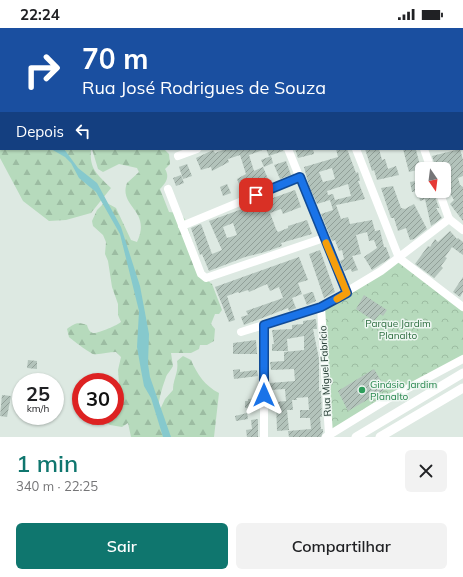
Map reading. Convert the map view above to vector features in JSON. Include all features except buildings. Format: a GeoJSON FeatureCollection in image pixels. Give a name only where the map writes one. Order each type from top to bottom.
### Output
{"type":"FeatureCollection","features":[{"type":"Feature","properties":{"kind":"street"},"geometry":{"type":"LineString","coordinates":[[178,156],[194,150]]}},
{"type":"Feature","properties":{"kind":"street"},"geometry":{"type":"LineString","coordinates":[[288,150],[347,293]]}},
{"type":"Feature","properties":{"kind":"street"},"geometry":{"type":"LineString","coordinates":[[356,150],[399,258],[463,308]]}},
{"type":"Feature","properties":{"kind":"street"},"geometry":{"type":"LineString","coordinates":[[424,150],[429,162]]}},
{"type":"Feature","properties":{"kind":"street"},"geometry":{"type":"LineString","coordinates":[[182,226],[300,177]]}},
{"type":"Feature","properties":{"kind":"street"},"geometry":{"type":"LineString","coordinates":[[168,189],[201,274],[209,278],[324,238]]}},
{"type":"Feature","properties":{"kind":"street"},"geometry":{"type":"LineString","coordinates":[[442,198],[449,219],[463,230]]}},
{"type":"Feature","properties":{"kind":"street"},"geometry":{"type":"LineString","coordinates":[[241,332],[321,307],[347,293],[399,258],[449,219]]}},
{"type":"Feature","properties":{"kind":"street","name":"Rua Miguel Fabrício"},"geometry":{"type":"LineString","coordinates":[[321,307],[328,436]]}},
{"type":"Feature","properties":{"kind":"street"},"geometry":{"type":"LineString","coordinates":[[264,325],[264,437]]}},
{"type":"Feature","properties":{"kind":"street"},"geometry":{"type":"LineString","coordinates":[[328,436],[386,400],[463,359]]}},
{"type":"Feature","properties":{"kind":"street"},"geometry":{"type":"LineString","coordinates":[[356,437],[463,374]]}},
{"type":"Feature","properties":{"kind":"street"},"geometry":{"type":"LineString","coordinates":[[380,437],[463,388]]}},
{"type":"Feature","properties":{"kind":"green space"},"geometry":{"type":"Polygon","coordinates":[[[0,150],[91,150],[91,162],[95,171],[111,188],[91,213],[66,220],[49,221],[23,201],[0,158],[0,150]]]}},
{"type":"Feature","properties":{"kind":"green space"},"geometry":{"type":"Polygon","coordinates":[[[92,150],[165,150],[169,154],[170,164],[165,169],[167,180],[160,189],[169,212],[179,213],[185,219],[199,262],[208,281],[212,284],[222,310],[219,314],[215,314],[211,324],[215,329],[214,341],[207,345],[200,345],[199,349],[191,353],[171,353],[173,366],[163,387],[157,416],[165,399],[173,390],[177,361],[183,356],[191,360],[202,379],[219,393],[214,437],[131,437],[128,423],[122,427],[110,425],[124,425],[124,373],[118,373],[118,370],[121,357],[116,352],[93,354],[69,337],[67,329],[74,324],[79,323],[87,325],[91,332],[95,333],[121,322],[118,315],[118,304],[112,287],[108,261],[105,254],[106,242],[103,235],[93,226],[92,221],[97,210],[103,204],[107,203],[116,208],[131,240],[137,242],[141,231],[138,216],[130,204],[125,191],[127,183],[139,172],[137,168],[119,164],[103,172],[98,169],[92,150]]]}},
{"type":"Feature","properties":{"kind":"green space","name":"Parque Jardim Planalto"},"geometry":{"type":"Polygon","coordinates":[[[399,260],[463,309],[463,357],[331,432],[323,309],[399,260]]]}},
{"type":"Feature","properties":{"kind":"water"},"geometry":{"type":"Polygon","coordinates":[[[53,150],[65,150],[78,168],[97,183],[121,227],[140,286],[149,334],[148,364],[150,377],[171,437],[163,437],[151,398],[144,386],[137,347],[139,311],[120,234],[96,192],[79,178],[71,163],[65,157],[53,150]]]}},
{"type":"Feature","properties":{"kind":"slow traffic"},"geometry":{"type":"LineString","coordinates":[[326,243],[347,293],[337,299]]}},
{"type":"Feature","properties":{"kind":"place","name":"Ginásio Jardim Planalto"},"geometry":{"type":"Point","coordinates":[362,390]}},
{"type":"Feature","properties":{"kind":"route"},"geometry":{"type":"LineString","coordinates":[[256,195],[300,177],[347,293],[321,307],[264,325],[264,395]]}}]}
